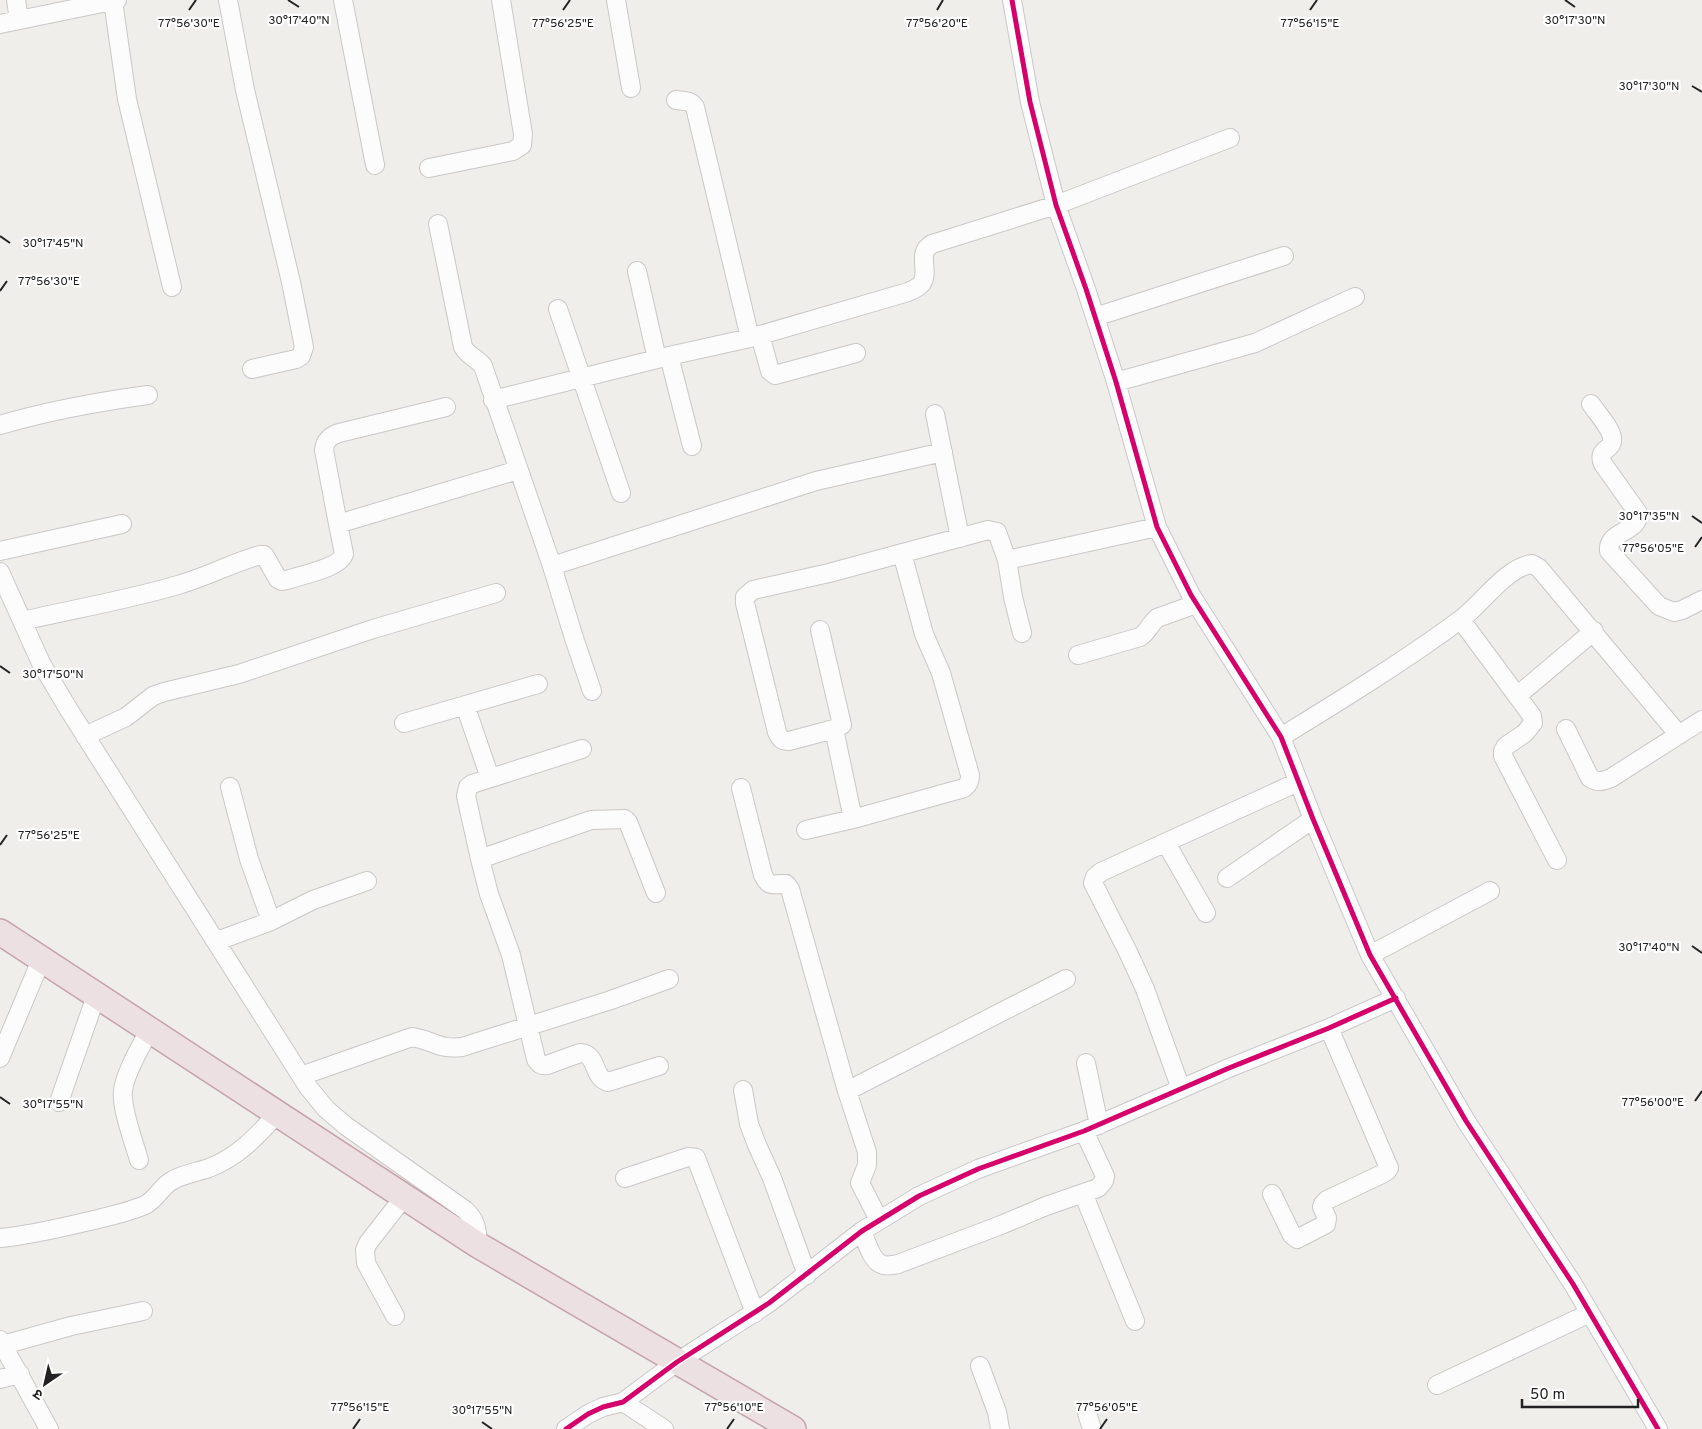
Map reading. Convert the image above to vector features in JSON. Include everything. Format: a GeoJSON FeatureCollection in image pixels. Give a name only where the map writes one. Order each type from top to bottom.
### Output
{"type":"FeatureCollection","features":[{"type":"Feature","properties":{"kind":"highway"},"geometry":{"type":"LineString","coordinates":[[0,932],[478,1246],[794,1429]]}},
{"type":"Feature","properties":{"kind":"street"},"geometry":{"type":"LineString","coordinates":[[16,0],[19,20]]}},
{"type":"Feature","properties":{"kind":"street"},"geometry":{"type":"LineString","coordinates":[[0,24],[115,0],[127,99],[172,287]]}},
{"type":"Feature","properties":{"kind":"street"},"geometry":{"type":"LineString","coordinates":[[228,0],[245,90],[287,264],[304,347],[301,356],[296,359],[252,369]]}},
{"type":"Feature","properties":{"kind":"street"},"geometry":{"type":"LineString","coordinates":[[343,0],[374,165]]}},
{"type":"Feature","properties":{"kind":"street"},"geometry":{"type":"LineString","coordinates":[[429,168],[513,151],[522,145],[524,134],[501,0]]}},
{"type":"Feature","properties":{"kind":"street"},"geometry":{"type":"LineString","coordinates":[[616,0],[630,88]]}},
{"type":"Feature","properties":{"kind":"street"},"geometry":{"type":"LineString","coordinates":[[1012,0],[1030,102],[1056,204],[1116,382],[1157,527],[1196,604],[1281,738],[1370,955],[1466,1121],[1590,1313],[1658,1429]]}},
{"type":"Feature","properties":{"kind":"street"},"geometry":{"type":"LineString","coordinates":[[676,100],[687,101],[692,103],[694,107],[756,336],[770,371],[775,375],[856,353]]}},
{"type":"Feature","properties":{"kind":"street"},"geometry":{"type":"LineString","coordinates":[[493,400],[663,357],[756,336],[908,292],[922,283],[924,277],[924,251],[927,247],[1056,204],[1230,138]]}},
{"type":"Feature","properties":{"kind":"street"},"geometry":{"type":"LineString","coordinates":[[438,224],[463,347],[466,352],[479,360],[483,366],[493,400],[552,566],[592,691]]}},
{"type":"Feature","properties":{"kind":"street"},"geometry":{"type":"LineString","coordinates":[[1095,317],[1284,256]]}},
{"type":"Feature","properties":{"kind":"street"},"geometry":{"type":"LineString","coordinates":[[637,271],[692,446]]}},
{"type":"Feature","properties":{"kind":"street"},"geometry":{"type":"LineString","coordinates":[[1116,382],[1255,343],[1355,297]]}},
{"type":"Feature","properties":{"kind":"street"},"geometry":{"type":"LineString","coordinates":[[558,309],[621,493]]}},
{"type":"Feature","properties":{"kind":"street"},"geometry":{"type":"LineString","coordinates":[[0,425],[57,409],[148,396]]}},
{"type":"Feature","properties":{"kind":"street"},"geometry":{"type":"LineString","coordinates":[[1591,404],[1610,432],[1612,439],[1611,444],[1601,453],[1600,459],[1602,464],[1638,513],[1638,518],[1634,524],[1613,538],[1608,544],[1609,551],[1659,606],[1674,612],[1702,600]]}},
{"type":"Feature","properties":{"kind":"street"},"geometry":{"type":"LineString","coordinates":[[22,621],[135,597],[212,574],[260,555],[264,555],[278,579],[282,581],[335,564],[344,554],[324,450],[328,439],[332,435],[339,433],[446,407]]}},
{"type":"Feature","properties":{"kind":"street"},"geometry":{"type":"LineString","coordinates":[[935,414],[960,538]]}},
{"type":"Feature","properties":{"kind":"street"},"geometry":{"type":"LineString","coordinates":[[552,566],[816,481],[943,452]]}},
{"type":"Feature","properties":{"kind":"street"},"geometry":{"type":"LineString","coordinates":[[338,524],[518,470]]}},
{"type":"Feature","properties":{"kind":"street"},"geometry":{"type":"LineString","coordinates":[[0,551],[122,524]]}},
{"type":"Feature","properties":{"kind":"street"},"geometry":{"type":"LineString","coordinates":[[1007,560],[1157,527]]}},
{"type":"Feature","properties":{"kind":"street"},"geometry":{"type":"LineString","coordinates":[[820,630],[842,725],[834,729],[783,740],[779,737],[745,597],[747,593],[753,590],[829,573],[988,530],[997,532],[1000,536],[1007,560],[1013,597],[1022,633]]}},
{"type":"Feature","properties":{"kind":"street"},"geometry":{"type":"LineString","coordinates":[[806,830],[964,788],[970,781],[970,775],[941,673],[924,634],[902,553]]}},
{"type":"Feature","properties":{"kind":"street"},"geometry":{"type":"LineString","coordinates":[[1281,738],[1461,620],[1504,579],[1521,567],[1532,564],[1539,568],[1594,631],[1679,735]]}},
{"type":"Feature","properties":{"kind":"street"},"geometry":{"type":"LineString","coordinates":[[0,572],[41,663],[85,736],[301,1076],[326,1108],[346,1126],[472,1217],[476,1224],[478,1246]]}},
{"type":"Feature","properties":{"kind":"street"},"geometry":{"type":"LineString","coordinates":[[85,736],[126,717],[153,696],[164,692],[239,674],[373,629],[496,592]]}},
{"type":"Feature","properties":{"kind":"street"},"geometry":{"type":"LineString","coordinates":[[1078,655],[1140,637],[1145,634],[1151,622],[1157,618],[1196,604]]}},
{"type":"Feature","properties":{"kind":"street"},"geometry":{"type":"LineString","coordinates":[[1461,620],[1532,716],[1533,723],[1525,732],[1506,746],[1503,750],[1503,756],[1557,860]]}},
{"type":"Feature","properties":{"kind":"street"},"geometry":{"type":"LineString","coordinates":[[1517,696],[1594,631]]}},
{"type":"Feature","properties":{"kind":"street"},"geometry":{"type":"LineString","coordinates":[[404,723],[538,684]]}},
{"type":"Feature","properties":{"kind":"street"},"geometry":{"type":"LineString","coordinates":[[466,705],[490,778]]}},
{"type":"Feature","properties":{"kind":"street"},"geometry":{"type":"LineString","coordinates":[[1566,729],[1590,778],[1601,782],[1611,778],[1702,720]]}},
{"type":"Feature","properties":{"kind":"street"},"geometry":{"type":"LineString","coordinates":[[834,729],[853,819]]}},
{"type":"Feature","properties":{"kind":"street"},"geometry":{"type":"LineString","coordinates":[[582,749],[472,784],[466,791],[480,858],[511,955],[536,1059],[542,1066],[585,1053],[591,1057],[603,1081],[608,1082],[659,1066]]}},
{"type":"Feature","properties":{"kind":"street"},"geometry":{"type":"LineString","coordinates":[[1181,1088],[1145,989],[1093,883],[1095,877],[1101,872],[1298,782]]}},
{"type":"Feature","properties":{"kind":"street"},"geometry":{"type":"LineString","coordinates":[[230,787],[248,859],[270,921]]}},
{"type":"Feature","properties":{"kind":"street"},"geometry":{"type":"LineString","coordinates":[[741,788],[766,881],[773,885],[786,884],[790,890],[847,1091],[867,1152],[867,1165],[860,1183],[879,1220]]}},
{"type":"Feature","properties":{"kind":"street"},"geometry":{"type":"LineString","coordinates":[[480,858],[591,820],[625,819],[628,822],[656,893]]}},
{"type":"Feature","properties":{"kind":"street"},"geometry":{"type":"LineString","coordinates":[[1227,878],[1313,819]]}},
{"type":"Feature","properties":{"kind":"street"},"geometry":{"type":"LineString","coordinates":[[1166,843],[1206,912]]}},
{"type":"Feature","properties":{"kind":"street"},"geometry":{"type":"LineString","coordinates":[[217,941],[270,921],[313,900],[367,882]]}},
{"type":"Feature","properties":{"kind":"street"},"geometry":{"type":"LineString","coordinates":[[1370,955],[1490,892]]}},
{"type":"Feature","properties":{"kind":"street"},"geometry":{"type":"LineString","coordinates":[[0,1058],[41,960]]}},
{"type":"Feature","properties":{"kind":"street"},"geometry":{"type":"LineString","coordinates":[[301,1076],[412,1037],[421,1038],[442,1048],[462,1048],[669,979]]}},
{"type":"Feature","properties":{"kind":"street"},"geometry":{"type":"LineString","coordinates":[[847,1091],[1066,979]]}},
{"type":"Feature","properties":{"kind":"street"},"geometry":{"type":"LineString","coordinates":[[59,1102],[96,996]]}},
{"type":"Feature","properties":{"kind":"street"},"geometry":{"type":"LineString","coordinates":[[566,1429],[588,1414],[623,1402],[677,1362],[755,1313],[862,1231],[919,1196],[978,1169],[1091,1128],[1181,1088],[1396,998]]}},
{"type":"Feature","properties":{"kind":"street"},"geometry":{"type":"LineString","coordinates":[[1272,1194],[1292,1235],[1297,1239],[1326,1224],[1327,1218],[1322,1207],[1327,1200],[1387,1172],[1388,1168],[1328,1028]]}},
{"type":"Feature","properties":{"kind":"street"},"geometry":{"type":"LineString","coordinates":[[139,1160],[122,1092],[126,1079],[149,1031]]}},
{"type":"Feature","properties":{"kind":"street"},"geometry":{"type":"LineString","coordinates":[[862,1231],[875,1259],[881,1264],[888,1266],[898,1264],[1046,1206],[1098,1188],[1104,1181],[1104,1176],[1091,1128],[1086,1063]]}},
{"type":"Feature","properties":{"kind":"street"},"geometry":{"type":"LineString","coordinates":[[743,1090],[749,1124],[772,1178],[806,1274]]}},
{"type":"Feature","properties":{"kind":"street"},"geometry":{"type":"LineString","coordinates":[[0,1238],[56,1229],[147,1204],[169,1182],[228,1160],[254,1140],[277,1114]]}},
{"type":"Feature","properties":{"kind":"street"},"geometry":{"type":"LineString","coordinates":[[625,1178],[688,1157],[696,1158],[755,1313]]}},
{"type":"Feature","properties":{"kind":"street"},"geometry":{"type":"LineString","coordinates":[[1083,1193],[1135,1322]]}},
{"type":"Feature","properties":{"kind":"street"},"geometry":{"type":"LineString","coordinates":[[395,1316],[364,1256],[368,1243],[404,1197]]}},
{"type":"Feature","properties":{"kind":"street"},"geometry":{"type":"LineString","coordinates":[[49,1429],[2,1342],[143,1312]]}},
{"type":"Feature","properties":{"kind":"street"},"geometry":{"type":"LineString","coordinates":[[1437,1385],[1590,1313]]}},
{"type":"Feature","properties":{"kind":"street"},"geometry":{"type":"LineString","coordinates":[[980,1366],[997,1412],[1000,1429]]}},
{"type":"Feature","properties":{"kind":"street"},"geometry":{"type":"LineString","coordinates":[[0,1379],[20,1374]]}},
{"type":"Feature","properties":{"kind":"street"},"geometry":{"type":"LineString","coordinates":[[623,1402],[664,1429]]}},
{"type":"Feature","properties":{"kind":"cycle path"},"geometry":{"type":"LineString","coordinates":[[1012,0],[1030,102],[1056,205],[1116,382],[1157,527],[1191,595],[1281,737],[1370,955],[1466,1121],[1573,1284],[1658,1429]]}},
{"type":"Feature","properties":{"kind":"cycle path"},"geometry":{"type":"LineString","coordinates":[[566,1429],[588,1414],[603,1407],[623,1402],[677,1362],[769,1303],[862,1231],[919,1196],[978,1169],[1084,1131],[1396,998]]}}]}
